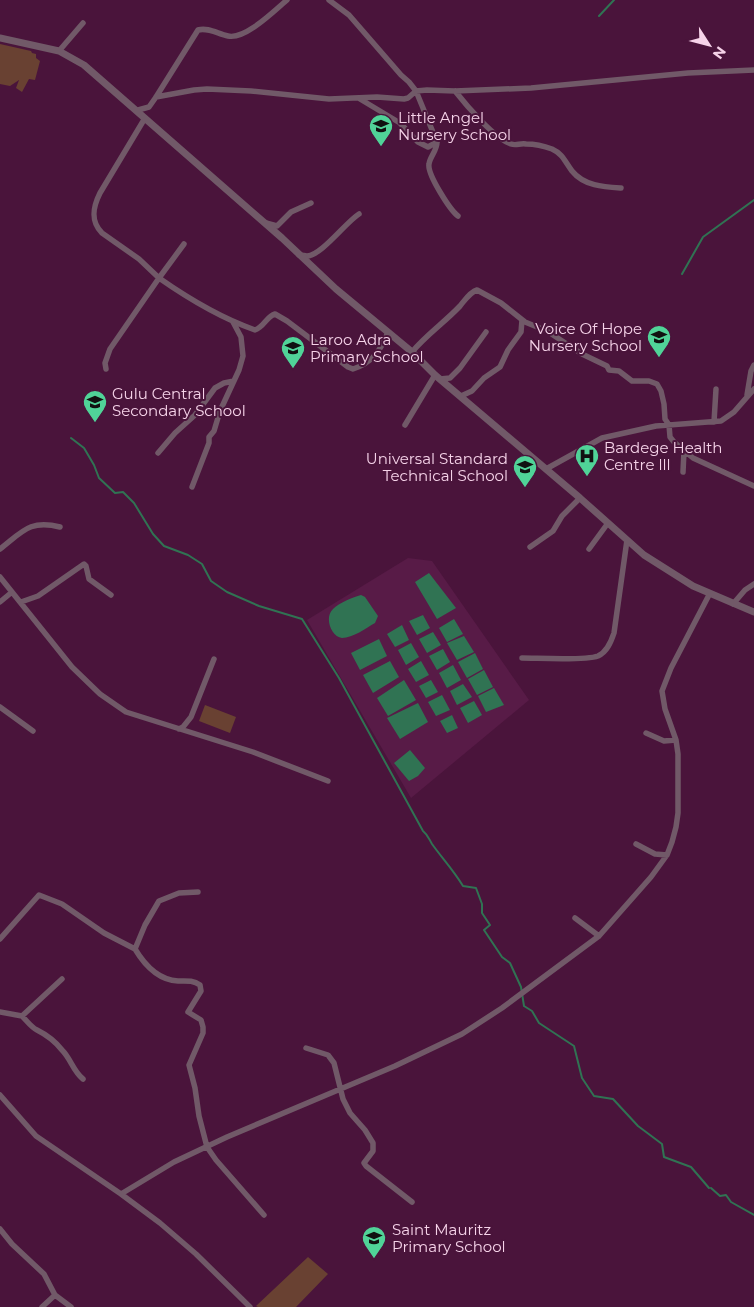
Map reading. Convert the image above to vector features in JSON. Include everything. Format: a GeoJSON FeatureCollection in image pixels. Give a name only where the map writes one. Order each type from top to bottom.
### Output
{"type":"FeatureCollection","features":[{"type":"Feature","properties":{"kind":"street"},"geometry":{"type":"LineString","coordinates":[[138,110],[149,106],[156,97],[198,30],[204,29],[223,36],[237,36],[248,31],[287,0]]}},
{"type":"Feature","properties":{"kind":"street"},"geometry":{"type":"LineString","coordinates":[[329,0],[349,15],[416,92],[437,142],[436,151],[428,168],[445,202],[458,216]]}},
{"type":"Feature","properties":{"kind":"street"},"geometry":{"type":"LineString","coordinates":[[59,51],[83,23]]}},
{"type":"Feature","properties":{"kind":"street"},"geometry":{"type":"LineString","coordinates":[[0,38],[59,51],[84,65],[138,110],[336,289],[412,352],[438,377],[651,560],[692,586],[754,612]]}},
{"type":"Feature","properties":{"kind":"street"},"geometry":{"type":"LineString","coordinates":[[156,97],[208,89],[251,91],[328,99],[377,97],[404,99],[416,92],[427,90],[455,91],[531,88],[688,73],[754,70]]}},
{"type":"Feature","properties":{"kind":"street"},"geometry":{"type":"LineString","coordinates":[[455,91],[488,127],[509,144],[526,144],[550,148],[564,157],[571,170],[583,180],[604,187],[622,188]]}},
{"type":"Feature","properties":{"kind":"street"},"geometry":{"type":"LineString","coordinates":[[360,99],[400,123],[421,144],[428,147],[437,142]]}},
{"type":"Feature","properties":{"kind":"street"},"geometry":{"type":"LineString","coordinates":[[145,118],[96,201],[94,218],[97,228],[102,233],[139,259],[159,278],[184,295],[234,322],[256,330],[261,328],[275,314],[287,320],[353,370],[374,357],[382,347],[388,332]]}},
{"type":"Feature","properties":{"kind":"street"},"geometry":{"type":"LineString","coordinates":[[264,223],[277,226],[291,212],[311,202]]}},
{"type":"Feature","properties":{"kind":"street"},"geometry":{"type":"LineString","coordinates":[[300,255],[308,256],[315,254],[359,214]]}},
{"type":"Feature","properties":{"kind":"street"},"geometry":{"type":"LineString","coordinates":[[106,369],[105,363],[110,349],[184,244]]}},
{"type":"Feature","properties":{"kind":"street"},"geometry":{"type":"LineString","coordinates":[[412,352],[420,342],[452,315],[475,290],[501,303],[516,313],[522,320],[547,330],[582,354],[607,366],[609,370],[618,371],[631,381],[649,381],[657,384],[660,387],[663,399],[665,419],[669,425],[670,437],[674,442],[699,461],[754,486]]}},
{"type":"Feature","properties":{"kind":"street"},"geometry":{"type":"LineString","coordinates":[[460,396],[472,391],[484,378],[500,367],[508,350],[520,336],[522,320]]}},
{"type":"Feature","properties":{"kind":"street"},"geometry":{"type":"LineString","coordinates":[[192,487],[208,445],[209,437],[243,356],[241,337],[234,322]]}},
{"type":"Feature","properties":{"kind":"street"},"geometry":{"type":"LineString","coordinates":[[438,377],[450,378],[460,368],[486,332]]}},
{"type":"Feature","properties":{"kind":"street"},"geometry":{"type":"LineString","coordinates":[[747,395],[754,365]]}},
{"type":"Feature","properties":{"kind":"street"},"geometry":{"type":"LineString","coordinates":[[405,425],[438,377]]}},
{"type":"Feature","properties":{"kind":"street"},"geometry":{"type":"LineString","coordinates":[[158,453],[175,433],[195,415],[215,388],[224,383],[234,381]]}},
{"type":"Feature","properties":{"kind":"street"},"geometry":{"type":"LineString","coordinates":[[546,469],[602,438],[656,426],[714,422],[727,418],[754,389]]}},
{"type":"Feature","properties":{"kind":"street"},"geometry":{"type":"LineString","coordinates":[[714,422],[716,390]]}},
{"type":"Feature","properties":{"kind":"street"},"geometry":{"type":"LineString","coordinates":[[683,472],[684,451]]}},
{"type":"Feature","properties":{"kind":"street"},"geometry":{"type":"LineString","coordinates":[[530,546],[553,531],[562,516],[580,498]]}},
{"type":"Feature","properties":{"kind":"street"},"geometry":{"type":"LineString","coordinates":[[589,549],[608,522]]}},
{"type":"Feature","properties":{"kind":"street"},"geometry":{"type":"LineString","coordinates":[[0,549],[20,531],[30,526],[42,524],[60,527]]}},
{"type":"Feature","properties":{"kind":"street"},"geometry":{"type":"LineString","coordinates":[[522,658],[587,657],[598,656],[604,652],[612,641],[614,633],[627,540]]}},
{"type":"Feature","properties":{"kind":"street"},"geometry":{"type":"LineString","coordinates":[[21,602],[38,596],[84,564],[89,578],[111,595]]}},
{"type":"Feature","properties":{"kind":"street"},"geometry":{"type":"LineString","coordinates":[[0,577],[72,668],[100,694],[126,712],[253,752],[328,781]]}},
{"type":"Feature","properties":{"kind":"street"},"geometry":{"type":"LineString","coordinates":[[733,604],[749,586],[754,584]]}},
{"type":"Feature","properties":{"kind":"street"},"geometry":{"type":"LineString","coordinates":[[0,602],[12,592]]}},
{"type":"Feature","properties":{"kind":"street"},"geometry":{"type":"LineString","coordinates":[[121,1194],[166,1166],[207,1146],[422,1054],[470,1029],[514,1000],[599,936],[651,877],[667,854],[676,827],[679,794],[676,740],[664,709],[662,691],[671,668],[709,594]]}},
{"type":"Feature","properties":{"kind":"street"},"geometry":{"type":"LineString","coordinates":[[179,729],[191,717],[214,659]]}},
{"type":"Feature","properties":{"kind":"street"},"geometry":{"type":"LineString","coordinates":[[0,707],[33,731]]}},
{"type":"Feature","properties":{"kind":"street"},"geometry":{"type":"LineString","coordinates":[[646,733],[664,741],[676,740]]}},
{"type":"Feature","properties":{"kind":"street"},"geometry":{"type":"LineString","coordinates":[[636,844],[655,854],[667,854]]}},
{"type":"Feature","properties":{"kind":"street"},"geometry":{"type":"LineString","coordinates":[[135,949],[145,925],[159,901],[180,893],[198,892]]}},
{"type":"Feature","properties":{"kind":"street"},"geometry":{"type":"LineString","coordinates":[[0,939],[39,895],[62,904],[104,933],[135,949],[148,967],[160,976],[175,981],[195,982],[200,985],[199,995],[188,1012],[201,1020],[204,1027],[189,1065],[207,1146],[216,1160],[264,1215]]}},
{"type":"Feature","properties":{"kind":"street"},"geometry":{"type":"LineString","coordinates":[[575,918],[599,936]]}},
{"type":"Feature","properties":{"kind":"street"},"geometry":{"type":"LineString","coordinates":[[22,1016],[62,979]]}},
{"type":"Feature","properties":{"kind":"street"},"geometry":{"type":"LineString","coordinates":[[0,1012],[22,1016],[35,1029],[46,1034],[69,1058],[77,1074],[83,1079]]}},
{"type":"Feature","properties":{"kind":"street"},"geometry":{"type":"LineString","coordinates":[[306,1048],[318,1051],[331,1058],[338,1074],[339,1089],[350,1113],[365,1130],[373,1143],[372,1151],[364,1163],[366,1166],[412,1202]]}},
{"type":"Feature","properties":{"kind":"street"},"geometry":{"type":"LineString","coordinates":[[0,1096],[36,1136],[121,1194],[179,1239],[250,1307]]}},
{"type":"Feature","properties":{"kind":"street"},"geometry":{"type":"LineString","coordinates":[[0,1229],[12,1244],[44,1274],[55,1295],[71,1307]]}},
{"type":"Feature","properties":{"kind":"street"},"geometry":{"type":"LineString","coordinates":[[42,1307],[55,1295]]}},
{"type":"Feature","properties":{"kind":"shaded area"},"geometry":{"type":"Polygon","coordinates":[[[0,44],[31,51],[36,54],[36,58],[40,61],[35,80],[29,79],[22,92],[16,88],[19,80],[10,86],[0,84],[0,44]]]}},
{"type":"Feature","properties":{"kind":"shaded area"},"geometry":{"type":"Polygon","coordinates":[[[408,558],[432,561],[529,700],[411,798],[307,620],[408,558]]]}},
{"type":"Feature","properties":{"kind":"shaded area"},"geometry":{"type":"Polygon","coordinates":[[[429,573],[456,608],[437,619],[415,582],[429,573]]]}},
{"type":"Feature","properties":{"kind":"shaded area"},"geometry":{"type":"Polygon","coordinates":[[[361,595],[365,597],[378,616],[375,623],[351,636],[338,637],[330,626],[330,613],[342,602],[361,595]]]}},
{"type":"Feature","properties":{"kind":"shaded area"},"geometry":{"type":"Polygon","coordinates":[[[423,615],[430,628],[417,635],[409,621],[423,615]]]}},
{"type":"Feature","properties":{"kind":"shaded area"},"geometry":{"type":"Polygon","coordinates":[[[454,619],[463,634],[447,642],[439,628],[454,619]]]}},
{"type":"Feature","properties":{"kind":"shaded area"},"geometry":{"type":"Polygon","coordinates":[[[402,625],[409,640],[395,647],[387,634],[402,625]]]}},
{"type":"Feature","properties":{"kind":"shaded area"},"geometry":{"type":"Polygon","coordinates":[[[433,632],[441,645],[427,653],[419,639],[433,632]]]}},
{"type":"Feature","properties":{"kind":"shaded area"},"geometry":{"type":"Polygon","coordinates":[[[464,636],[474,652],[457,660],[447,643],[464,636]]]}},
{"type":"Feature","properties":{"kind":"shaded area"},"geometry":{"type":"Polygon","coordinates":[[[379,639],[387,656],[360,670],[351,653],[379,639]]]}},
{"type":"Feature","properties":{"kind":"shaded area"},"geometry":{"type":"Polygon","coordinates":[[[411,643],[419,657],[406,665],[398,650],[411,643]]]}},
{"type":"Feature","properties":{"kind":"shaded area"},"geometry":{"type":"Polygon","coordinates":[[[443,649],[450,662],[437,670],[429,656],[443,649]]]}},
{"type":"Feature","properties":{"kind":"shaded area"},"geometry":{"type":"Polygon","coordinates":[[[475,653],[483,669],[467,678],[458,662],[475,653]]]}},
{"type":"Feature","properties":{"kind":"shaded area"},"geometry":{"type":"Polygon","coordinates":[[[390,661],[399,677],[373,693],[363,675],[390,661]]]}},
{"type":"Feature","properties":{"kind":"shaded area"},"geometry":{"type":"Polygon","coordinates":[[[421,661],[429,675],[416,682],[408,669],[421,661]]]}},
{"type":"Feature","properties":{"kind":"shaded area"},"geometry":{"type":"Polygon","coordinates":[[[453,665],[461,680],[447,688],[439,673],[453,665]]]}},
{"type":"Feature","properties":{"kind":"shaded area"},"geometry":{"type":"Polygon","coordinates":[[[484,670],[493,687],[477,695],[468,679],[484,670]]]}},
{"type":"Feature","properties":{"kind":"shaded area"},"geometry":{"type":"Polygon","coordinates":[[[404,680],[416,700],[388,716],[377,698],[404,680]]]}},
{"type":"Feature","properties":{"kind":"shaded area"},"geometry":{"type":"Polygon","coordinates":[[[431,680],[438,692],[426,698],[419,686],[431,680]]]}},
{"type":"Feature","properties":{"kind":"shaded area"},"geometry":{"type":"Polygon","coordinates":[[[463,684],[472,697],[457,705],[450,691],[463,684]]]}},
{"type":"Feature","properties":{"kind":"shaded area"},"geometry":{"type":"Polygon","coordinates":[[[494,688],[504,705],[486,712],[478,696],[494,688]]]}},
{"type":"Feature","properties":{"kind":"shaded area"},"geometry":{"type":"Polygon","coordinates":[[[442,695],[450,710],[436,716],[428,702],[442,695]]]}},
{"type":"Feature","properties":{"kind":"shaded area"},"geometry":{"type":"Polygon","coordinates":[[[474,701],[482,715],[468,723],[460,708],[474,701]]]}},
{"type":"Feature","properties":{"kind":"shaded area"},"geometry":{"type":"Polygon","coordinates":[[[418,703],[428,722],[400,739],[387,718],[418,703]]]}},
{"type":"Feature","properties":{"kind":"shaded area"},"geometry":{"type":"Polygon","coordinates":[[[205,705],[236,717],[230,733],[199,721],[205,705]]]}},
{"type":"Feature","properties":{"kind":"shaded area"},"geometry":{"type":"Polygon","coordinates":[[[452,715],[458,728],[447,733],[440,721],[452,715]]]}},
{"type":"Feature","properties":{"kind":"shaded area"},"geometry":{"type":"Polygon","coordinates":[[[410,750],[425,768],[418,776],[409,781],[394,763],[410,750]]]}},
{"type":"Feature","properties":{"kind":"shaded area"},"geometry":{"type":"Polygon","coordinates":[[[308,1257],[328,1274],[296,1307],[256,1306],[308,1257]]]}},
{"type":"Feature","properties":{"kind":"waterway"},"geometry":{"type":"LineString","coordinates":[[599,16],[614,0]]}},
{"type":"Feature","properties":{"kind":"waterway"},"geometry":{"type":"LineString","coordinates":[[682,274],[703,237],[754,200]]}},
{"type":"Feature","properties":{"kind":"waterway"},"geometry":{"type":"LineString","coordinates":[[71,438],[84,448],[99,478],[115,493],[123,492],[134,503],[153,534],[164,546],[188,555],[202,564],[211,581],[227,592],[259,606],[302,619],[339,678],[423,831],[463,886],[476,888],[482,904],[482,913],[490,925],[484,930],[502,957],[510,963],[521,987],[524,1006],[532,1011],[539,1023],[574,1046],[582,1078],[594,1096],[613,1099],[638,1126],[662,1144],[664,1157],[691,1167],[709,1188]]}},
{"type":"Feature","properties":{"kind":"waterway"},"geometry":{"type":"LineString","coordinates":[[711,1188],[720,1196],[726,1195],[731,1202],[754,1215]]}},
{"type":"Feature","properties":{"kind":"place","name":"Little Angel Nursery School"},"geometry":{"type":"Point","coordinates":[381,147]}},
{"type":"Feature","properties":{"kind":"place","name":"Voice Of Hope Nursery School"},"geometry":{"type":"Point","coordinates":[659,358]}},
{"type":"Feature","properties":{"kind":"place","name":"Laroo Adra Primary School"},"geometry":{"type":"Point","coordinates":[293,369]}},
{"type":"Feature","properties":{"kind":"place","name":"Gulu Central Secondary School"},"geometry":{"type":"Point","coordinates":[95,423]}},
{"type":"Feature","properties":{"kind":"place","name":"Bardege Health Centre lll"},"geometry":{"type":"Point","coordinates":[587,477]}},
{"type":"Feature","properties":{"kind":"place","name":"Universal Standard Technical School"},"geometry":{"type":"Point","coordinates":[525,488]}},
{"type":"Feature","properties":{"kind":"place","name":"Saint Mauritz Primary School"},"geometry":{"type":"Point","coordinates":[374,1259]}}]}
